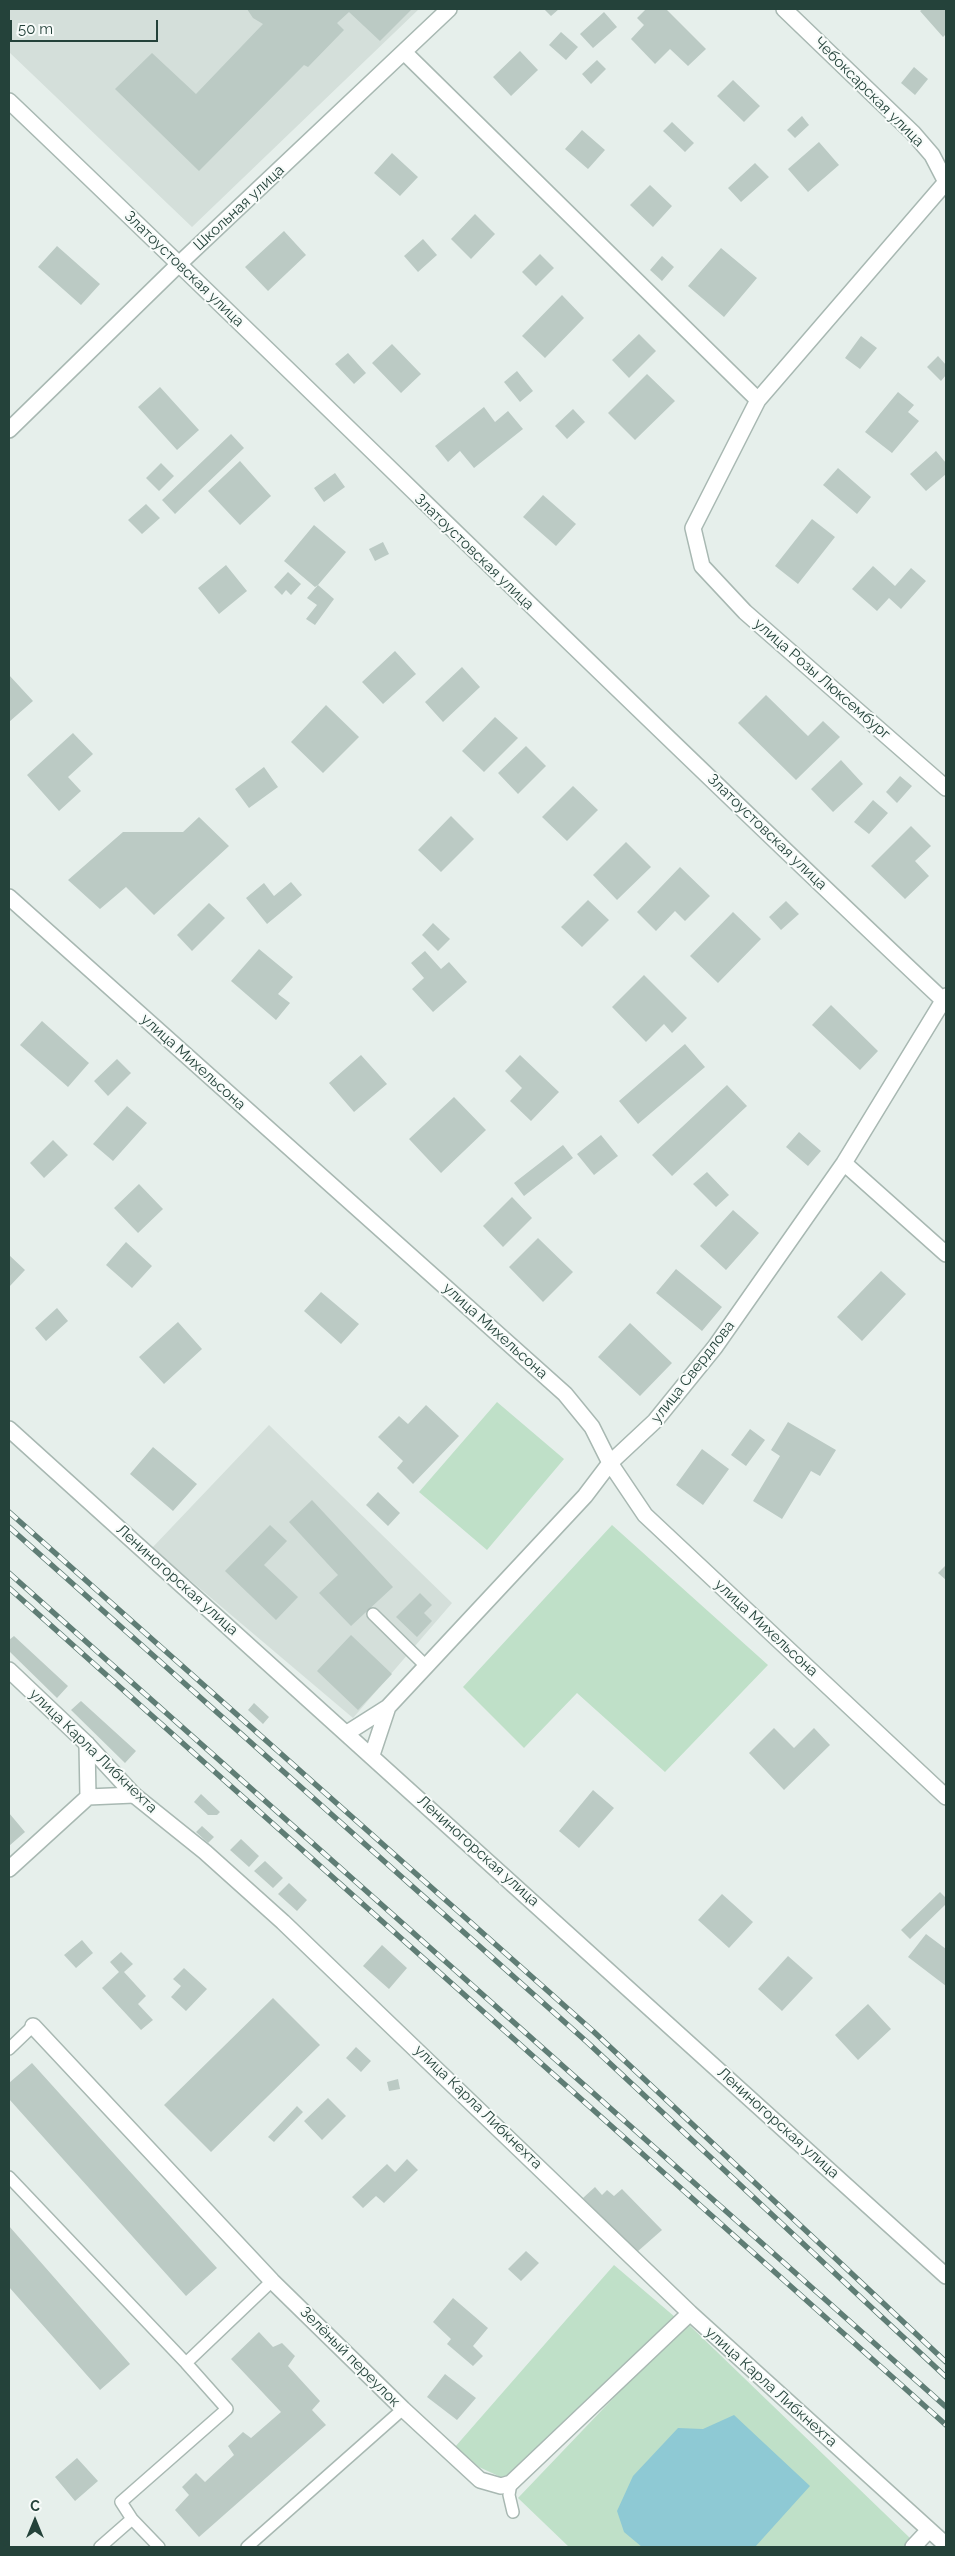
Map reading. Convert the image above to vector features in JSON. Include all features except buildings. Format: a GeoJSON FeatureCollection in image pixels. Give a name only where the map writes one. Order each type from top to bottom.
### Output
{"type":"FeatureCollection","features":[{"type":"Feature","properties":{"kind":"street","name":"Школьная улица"},"geometry":{"type":"LineString","coordinates":[[9,430],[180,264],[450,9]]}},
{"type":"Feature","properties":{"kind":"street","name":"Чебоксарская улица"},"geometry":{"type":"LineString","coordinates":[[784,9],[913,133],[932,155],[946,182]]}},
{"type":"Feature","properties":{"kind":"street"},"geometry":{"type":"LineString","coordinates":[[405,53],[758,400],[946,182]]}},
{"type":"Feature","properties":{"kind":"street","name":"Златоустовская улица"},"geometry":{"type":"LineString","coordinates":[[9,101],[180,264],[362,444],[944,998]]}},
{"type":"Feature","properties":{"kind":"street","name":"улица Розы Люксембург"},"geometry":{"type":"LineString","coordinates":[[758,400],[693,528],[702,566],[745,612],[946,788]]}},
{"type":"Feature","properties":{"kind":"street","name":"улица Михельсона"},"geometry":{"type":"LineString","coordinates":[[9,897],[565,1394],[592,1426],[610,1463],[645,1515],[946,1797]]}},
{"type":"Feature","properties":{"kind":"street","name":"улица Свердлова"},"geometry":{"type":"LineString","coordinates":[[347,1733],[388,1707],[585,1496],[610,1463],[655,1421],[715,1347],[844,1163],[944,998]]}},
{"type":"Feature","properties":{"kind":"street"},"geometry":{"type":"LineString","coordinates":[[844,1163],[946,1254]]}},
{"type":"Feature","properties":{"kind":"street","name":"Лениногорская улица"},"geometry":{"type":"LineString","coordinates":[[9,1429],[372,1755],[946,2276]]}},
{"type":"Feature","properties":{"kind":"street","name":"улица Карла Либкнехта"},"geometry":{"type":"LineString","coordinates":[[9,1670],[87,1744],[134,1795],[205,1852],[284,1922],[690,2313],[946,2545]]}},
{"type":"Feature","properties":{"kind":"street","name":"улица Свердлова"},"geometry":{"type":"LineString","coordinates":[[372,1755],[388,1707]]}},
{"type":"Feature","properties":{"kind":"street"},"geometry":{"type":"LineString","coordinates":[[87,1744],[88,1797]]}},
{"type":"Feature","properties":{"kind":"street"},"geometry":{"type":"LineString","coordinates":[[9,1869],[88,1797],[134,1795]]}},
{"type":"Feature","properties":{"kind":"street","name":"Зелёный переулок"},"geometry":{"type":"LineString","coordinates":[[33,2026],[272,2280],[403,2409],[480,2480],[501,2486],[511,2483]]}},
{"type":"Feature","properties":{"kind":"street"},"geometry":{"type":"LineString","coordinates":[[511,2483],[690,2313]]}},
{"type":"Feature","properties":{"kind":"street"},"geometry":{"type":"LineString","coordinates":[[912,2547],[929,2530]]}},
{"type":"Feature","properties":{"kind":"lane"},"geometry":{"type":"LineString","coordinates":[[373,1614],[426,1666]]}},
{"type":"Feature","properties":{"kind":"lane"},"geometry":{"type":"LineString","coordinates":[[9,2049],[33,2026]]}},
{"type":"Feature","properties":{"kind":"lane"},"geometry":{"type":"LineString","coordinates":[[9,2177],[186,2363],[227,2409],[122,2502],[132,2519],[159,2547]]}},
{"type":"Feature","properties":{"kind":"lane"},"geometry":{"type":"LineString","coordinates":[[186,2363],[272,2280]]}},
{"type":"Feature","properties":{"kind":"lane"},"geometry":{"type":"LineString","coordinates":[[247,2547],[403,2409]]}},
{"type":"Feature","properties":{"kind":"lane"},"geometry":{"type":"LineString","coordinates":[[511,2483],[509,2495],[512,2512]]}},
{"type":"Feature","properties":{"kind":"lane"},"geometry":{"type":"LineString","coordinates":[[100,2547],[132,2519]]}},
{"type":"Feature","properties":{"kind":"shaded area"},"geometry":{"type":"Polygon","coordinates":[[[9,9],[419,9],[192,227],[9,52],[9,9]]]}},
{"type":"Feature","properties":{"kind":"shaded area"},"geometry":{"type":"Polygon","coordinates":[[[269,1425],[452,1603],[353,1718],[152,1548],[269,1425]]]}},
{"type":"Feature","properties":{"kind":"green space"},"geometry":{"type":"Polygon","coordinates":[[[497,1402],[564,1459],[487,1550],[419,1492],[497,1402]]]}},
{"type":"Feature","properties":{"kind":"green space"},"geometry":{"type":"Polygon","coordinates":[[[612,1525],[768,1665],[665,1772],[577,1693],[524,1748],[463,1687],[612,1525]]]}},
{"type":"Feature","properties":{"kind":"green space"},"geometry":{"type":"Polygon","coordinates":[[[614,2265],[675,2317],[505,2479],[479,2467],[455,2447],[614,2265]]]}},
{"type":"Feature","properties":{"kind":"green space"},"geometry":{"type":"Polygon","coordinates":[[[686,2322],[911,2539],[903,2547],[569,2547],[518,2498],[686,2322]]]}},
{"type":"Feature","properties":{"kind":"water"},"geometry":{"type":"Polygon","coordinates":[[[734,2415],[810,2486],[755,2547],[642,2547],[624,2532],[617,2511],[633,2476],[678,2428],[703,2429],[734,2415]]]}},
{"type":"Feature","properties":{"kind":"railway"},"geometry":{"type":"LineString","coordinates":[[9,1512],[594,2032],[946,2362]]}},
{"type":"Feature","properties":{"kind":"railway"},"geometry":{"type":"LineString","coordinates":[[9,1527],[587,2042],[946,2377]]}},
{"type":"Feature","properties":{"kind":"railway"},"geometry":{"type":"LineString","coordinates":[[9,1573],[946,2407]]}},
{"type":"Feature","properties":{"kind":"railway"},"geometry":{"type":"LineString","coordinates":[[9,1588],[946,2425]]}}]}
